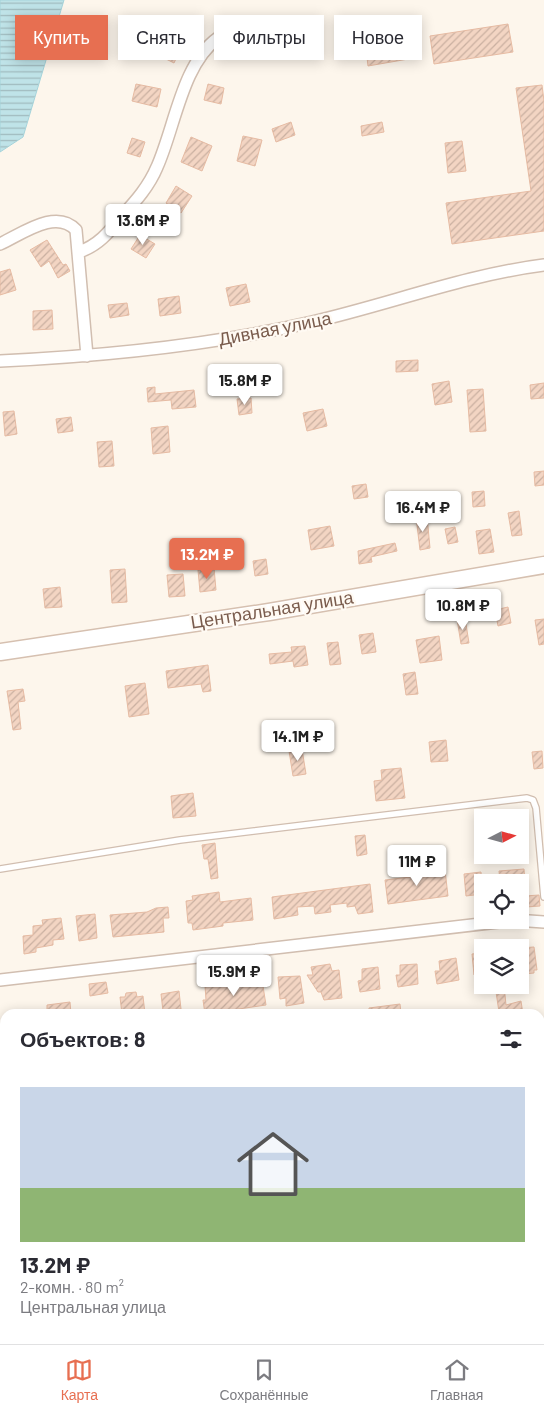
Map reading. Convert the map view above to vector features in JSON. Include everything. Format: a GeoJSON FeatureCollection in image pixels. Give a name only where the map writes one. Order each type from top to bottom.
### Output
{"type":"FeatureCollection","features":[{"type":"Feature","properties":{"kind":"street"},"geometry":{"type":"LineString","coordinates":[[79,252],[98,244],[148,185],[169,139],[188,79],[205,50],[214,41]]}},
{"type":"Feature","properties":{"kind":"street"},"geometry":{"type":"LineString","coordinates":[[0,244],[49,222],[62,221],[70,223],[76,230],[87,356]]}},
{"type":"Feature","properties":{"kind":"street","name":"Дивная улица"},"geometry":{"type":"LineString","coordinates":[[0,361],[163,349],[268,331],[348,314],[497,272],[544,265]]}},
{"type":"Feature","properties":{"kind":"street","name":"Центральная улица"},"geometry":{"type":"LineString","coordinates":[[0,652],[269,612],[544,565]]}},
{"type":"Feature","properties":{"kind":"street"},"geometry":{"type":"LineString","coordinates":[[0,980],[515,920],[544,922]]}},
{"type":"Feature","properties":{"kind":"lane"},"geometry":{"type":"LineString","coordinates":[[0,869],[180,840],[527,798],[533,800],[536,808],[544,897]]}},
{"type":"Feature","properties":{"kind":"water"},"geometry":{"type":"Polygon","coordinates":[[[0,0],[64,0],[60,15],[15,15],[15,60],[46,60],[23,137],[0,152],[0,0]]]}},
{"type":"Feature","properties":{"kind":"building"},"geometry":{"type":"Polygon","coordinates":[[[508,24],[513,52],[434,64],[430,36],[508,24]]]}},
{"type":"Feature","properties":{"kind":"building"},"geometry":{"type":"Polygon","coordinates":[[[367,60],[402,60],[368,66],[367,60]]]}},
{"type":"Feature","properties":{"kind":"building"},"geometry":{"type":"Polygon","coordinates":[[[136,84],[161,89],[157,107],[132,101],[136,84]]]}},
{"type":"Feature","properties":{"kind":"building"},"geometry":{"type":"Polygon","coordinates":[[[208,84],[224,88],[221,104],[204,100],[208,84]]]}},
{"type":"Feature","properties":{"kind":"building"},"geometry":{"type":"Polygon","coordinates":[[[542,85],[544,101],[544,231],[452,244],[446,203],[531,191],[516,88],[542,85]]]}},
{"type":"Feature","properties":{"kind":"building"},"geometry":{"type":"Polygon","coordinates":[[[291,122],[295,135],[276,142],[272,129],[291,122]]]}},
{"type":"Feature","properties":{"kind":"building"},"geometry":{"type":"Polygon","coordinates":[[[382,122],[384,132],[362,136],[361,126],[382,122]]]}},
{"type":"Feature","properties":{"kind":"building"},"geometry":{"type":"Polygon","coordinates":[[[243,136],[262,140],[255,166],[237,161],[243,136]]]}},
{"type":"Feature","properties":{"kind":"building"},"geometry":{"type":"Polygon","coordinates":[[[191,137],[212,146],[202,171],[181,162],[191,137]]]}},
{"type":"Feature","properties":{"kind":"building"},"geometry":{"type":"Polygon","coordinates":[[[132,138],[145,142],[140,157],[127,153],[132,138]]]}},
{"type":"Feature","properties":{"kind":"building"},"geometry":{"type":"Polygon","coordinates":[[[462,141],[466,171],[448,173],[445,143],[462,141]]]}},
{"type":"Feature","properties":{"kind":"building"},"geometry":{"type":"Polygon","coordinates":[[[176,186],[192,196],[181,213],[166,203],[176,186]]]}},
{"type":"Feature","properties":{"kind":"building"},"geometry":{"type":"Polygon","coordinates":[[[140,235],[155,244],[146,258],[131,249],[140,235]]]}},
{"type":"Feature","properties":{"kind":"building"},"geometry":{"type":"Polygon","coordinates":[[[47,240],[63,265],[66,264],[70,271],[58,278],[49,261],[41,267],[30,250],[47,240]]]}},
{"type":"Feature","properties":{"kind":"building"},"geometry":{"type":"Polygon","coordinates":[[[10,269],[16,290],[0,295],[0,272],[10,269]]]}},
{"type":"Feature","properties":{"kind":"building"},"geometry":{"type":"Polygon","coordinates":[[[246,284],[250,302],[230,306],[226,288],[246,284]]]}},
{"type":"Feature","properties":{"kind":"building"},"geometry":{"type":"Polygon","coordinates":[[[179,296],[181,313],[160,316],[158,299],[179,296]]]}},
{"type":"Feature","properties":{"kind":"building"},"geometry":{"type":"Polygon","coordinates":[[[127,303],[129,315],[110,318],[108,305],[127,303]]]}},
{"type":"Feature","properties":{"kind":"building"},"geometry":{"type":"Polygon","coordinates":[[[52,310],[53,329],[33,330],[33,311],[52,310]]]}},
{"type":"Feature","properties":{"kind":"building"},"geometry":{"type":"Polygon","coordinates":[[[418,360],[418,371],[396,372],[396,361],[418,360]]]}},
{"type":"Feature","properties":{"kind":"building"},"geometry":{"type":"Polygon","coordinates":[[[449,381],[452,402],[435,405],[432,384],[449,381]]]}},
{"type":"Feature","properties":{"kind":"building"},"geometry":{"type":"Polygon","coordinates":[[[544,383],[544,398],[531,399],[530,385],[544,383]]]}},
{"type":"Feature","properties":{"kind":"building"},"geometry":{"type":"Polygon","coordinates":[[[155,387],[155,394],[194,390],[196,407],[172,409],[171,400],[148,402],[147,388],[155,387]]]}},
{"type":"Feature","properties":{"kind":"building"},"geometry":{"type":"Polygon","coordinates":[[[483,389],[486,431],[470,432],[467,390],[483,389]]]}},
{"type":"Feature","properties":{"kind":"building"},"geometry":{"type":"Polygon","coordinates":[[[251,398],[252,413],[239,415],[237,399],[251,398]]]}},
{"type":"Feature","properties":{"kind":"building"},"geometry":{"type":"Polygon","coordinates":[[[323,409],[327,426],[307,431],[303,413],[323,409]]]}},
{"type":"Feature","properties":{"kind":"building"},"geometry":{"type":"Polygon","coordinates":[[[14,411],[17,434],[5,436],[3,412],[14,411]]]}},
{"type":"Feature","properties":{"kind":"building"},"geometry":{"type":"Polygon","coordinates":[[[71,417],[73,431],[58,433],[56,419],[71,417]]]}},
{"type":"Feature","properties":{"kind":"building"},"geometry":{"type":"Polygon","coordinates":[[[168,426],[170,452],[153,454],[151,428],[168,426]]]}},
{"type":"Feature","properties":{"kind":"building"},"geometry":{"type":"Polygon","coordinates":[[[112,441],[114,466],[99,467],[97,442],[112,441]]]}},
{"type":"Feature","properties":{"kind":"building"},"geometry":{"type":"Polygon","coordinates":[[[544,471],[544,485],[535,486],[534,472],[544,471]]]}},
{"type":"Feature","properties":{"kind":"building"},"geometry":{"type":"Polygon","coordinates":[[[366,484],[368,497],[354,499],[352,486],[366,484]]]}},
{"type":"Feature","properties":{"kind":"building"},"geometry":{"type":"Polygon","coordinates":[[[484,491],[485,506],[473,507],[472,492],[484,491]]]}},
{"type":"Feature","properties":{"kind":"building"},"geometry":{"type":"Polygon","coordinates":[[[519,511],[522,535],[512,536],[508,513],[519,511]]]}},
{"type":"Feature","properties":{"kind":"building"},"geometry":{"type":"Polygon","coordinates":[[[427,516],[430,548],[420,550],[416,517],[427,516]]]}},
{"type":"Feature","properties":{"kind":"building"},"geometry":{"type":"Polygon","coordinates":[[[330,526],[334,546],[311,550],[308,530],[330,526]]]}},
{"type":"Feature","properties":{"kind":"building"},"geometry":{"type":"Polygon","coordinates":[[[455,527],[458,542],[448,544],[445,529],[455,527]]]}},
{"type":"Feature","properties":{"kind":"building"},"geometry":{"type":"Polygon","coordinates":[[[490,529],[494,552],[479,554],[476,531],[490,529]]]}},
{"type":"Feature","properties":{"kind":"building"},"geometry":{"type":"Polygon","coordinates":[[[395,543],[397,551],[371,557],[372,562],[359,564],[358,551],[395,543]]]}},
{"type":"Feature","properties":{"kind":"building"},"geometry":{"type":"Polygon","coordinates":[[[234,547],[236,563],[225,564],[223,549],[234,547]]]}},
{"type":"Feature","properties":{"kind":"building"},"geometry":{"type":"Polygon","coordinates":[[[266,559],[268,574],[255,576],[253,561],[266,559]]]}},
{"type":"Feature","properties":{"kind":"building"},"geometry":{"type":"Polygon","coordinates":[[[214,568],[216,590],[200,592],[198,570],[214,568]]]}},
{"type":"Feature","properties":{"kind":"building"},"geometry":{"type":"Polygon","coordinates":[[[125,569],[127,602],[112,603],[110,570],[125,569]]]}},
{"type":"Feature","properties":{"kind":"building"},"geometry":{"type":"Polygon","coordinates":[[[183,574],[185,596],[169,597],[167,575],[183,574]]]}},
{"type":"Feature","properties":{"kind":"building"},"geometry":{"type":"Polygon","coordinates":[[[60,587],[62,607],[45,608],[43,589],[60,587]]]}},
{"type":"Feature","properties":{"kind":"building"},"geometry":{"type":"Polygon","coordinates":[[[508,607],[511,623],[498,626],[495,610],[508,607]]]}},
{"type":"Feature","properties":{"kind":"building"},"geometry":{"type":"Polygon","coordinates":[[[465,618],[469,643],[461,644],[457,619],[465,618]]]}},
{"type":"Feature","properties":{"kind":"building"},"geometry":{"type":"Polygon","coordinates":[[[544,619],[544,644],[539,645],[535,620],[544,619]]]}},
{"type":"Feature","properties":{"kind":"building"},"geometry":{"type":"Polygon","coordinates":[[[373,633],[376,652],[362,654],[359,635],[373,633]]]}},
{"type":"Feature","properties":{"kind":"building"},"geometry":{"type":"Polygon","coordinates":[[[439,636],[442,660],[420,663],[416,640],[439,636]]]}},
{"type":"Feature","properties":{"kind":"building"},"geometry":{"type":"Polygon","coordinates":[[[338,642],[341,664],[330,665],[327,643],[338,642]]]}},
{"type":"Feature","properties":{"kind":"building"},"geometry":{"type":"Polygon","coordinates":[[[305,646],[308,665],[294,667],[293,661],[270,664],[269,654],[292,652],[291,647],[305,646]]]}},
{"type":"Feature","properties":{"kind":"building"},"geometry":{"type":"Polygon","coordinates":[[[208,665],[211,691],[203,692],[201,684],[168,688],[166,671],[208,665]]]}},
{"type":"Feature","properties":{"kind":"building"},"geometry":{"type":"Polygon","coordinates":[[[415,672],[418,694],[406,695],[403,674],[415,672]]]}},
{"type":"Feature","properties":{"kind":"building"},"geometry":{"type":"Polygon","coordinates":[[[145,683],[149,714],[129,717],[125,686],[145,683]]]}},
{"type":"Feature","properties":{"kind":"building"},"geometry":{"type":"Polygon","coordinates":[[[23,689],[25,701],[18,702],[21,729],[13,730],[7,691],[23,689]]]}},
{"type":"Feature","properties":{"kind":"building"},"geometry":{"type":"Polygon","coordinates":[[[446,740],[448,761],[431,762],[429,742],[446,740]]]}},
{"type":"Feature","properties":{"kind":"building"},"geometry":{"type":"Polygon","coordinates":[[[302,749],[306,774],[293,776],[289,751],[302,749]]]}},
{"type":"Feature","properties":{"kind":"building"},"geometry":{"type":"Polygon","coordinates":[[[542,751],[543,768],[534,769],[532,752],[542,751]]]}},
{"type":"Feature","properties":{"kind":"building"},"geometry":{"type":"Polygon","coordinates":[[[401,768],[405,798],[376,801],[374,781],[382,780],[381,770],[401,768]]]}},
{"type":"Feature","properties":{"kind":"building"},"geometry":{"type":"Polygon","coordinates":[[[193,793],[196,816],[173,818],[171,796],[193,793]]]}},
{"type":"Feature","properties":{"kind":"building"},"geometry":{"type":"Polygon","coordinates":[[[365,835],[367,854],[357,856],[355,836],[365,835]]]}},
{"type":"Feature","properties":{"kind":"building"},"geometry":{"type":"Polygon","coordinates":[[[215,843],[218,878],[211,879],[208,859],[204,859],[202,845],[215,843]]]}},
{"type":"Feature","properties":{"kind":"building"},"geometry":{"type":"Polygon","coordinates":[[[524,869],[524,874],[499,874],[499,871],[524,869]]]}},
{"type":"Feature","properties":{"kind":"building"},"geometry":{"type":"Polygon","coordinates":[[[445,870],[448,896],[388,904],[385,880],[419,876],[419,872],[445,870]]]}},
{"type":"Feature","properties":{"kind":"building"},"geometry":{"type":"Polygon","coordinates":[[[481,872],[481,874],[474,874],[474,895],[466,896],[464,874],[481,872]]]}},
{"type":"Feature","properties":{"kind":"building"},"geometry":{"type":"Polygon","coordinates":[[[370,884],[373,912],[358,914],[355,906],[347,907],[347,903],[330,905],[331,912],[315,914],[314,906],[297,907],[298,915],[274,919],[272,897],[370,884]]]}},
{"type":"Feature","properties":{"kind":"building"},"geometry":{"type":"Polygon","coordinates":[[[219,892],[220,902],[251,898],[253,920],[223,923],[223,926],[193,930],[192,923],[188,923],[186,901],[193,900],[192,896],[219,892]]]}},
{"type":"Feature","properties":{"kind":"building"},"geometry":{"type":"Polygon","coordinates":[[[539,895],[540,906],[529,907],[529,896],[539,895]]]}},
{"type":"Feature","properties":{"kind":"building"},"geometry":{"type":"Polygon","coordinates":[[[168,907],[169,918],[163,918],[164,932],[113,937],[110,915],[147,912],[156,908],[168,907]]]}},
{"type":"Feature","properties":{"kind":"building"},"geometry":{"type":"Polygon","coordinates":[[[95,914],[97,938],[79,941],[76,916],[95,914]]]}},
{"type":"Feature","properties":{"kind":"building"},"geometry":{"type":"Polygon","coordinates":[[[61,918],[64,939],[53,940],[53,945],[36,948],[36,952],[24,954],[23,936],[33,935],[33,926],[43,925],[42,920],[61,918]]]}},
{"type":"Feature","properties":{"kind":"building"},"geometry":{"type":"Polygon","coordinates":[[[529,947],[534,947],[537,970],[534,970],[534,973],[529,974],[529,947]]]}},
{"type":"Feature","properties":{"kind":"building"},"geometry":{"type":"Polygon","coordinates":[[[472,954],[474,954],[474,975],[472,954]]]}},
{"type":"Feature","properties":{"kind":"building"},"geometry":{"type":"Polygon","coordinates":[[[456,958],[459,980],[437,984],[435,971],[440,971],[439,961],[456,958]]]}},
{"type":"Feature","properties":{"kind":"building"},"geometry":{"type":"Polygon","coordinates":[[[330,964],[332,971],[339,970],[342,998],[324,1000],[321,992],[318,992],[307,975],[313,975],[311,967],[330,964]]]}},
{"type":"Feature","properties":{"kind":"building"},"geometry":{"type":"Polygon","coordinates":[[[417,964],[418,984],[398,987],[396,975],[400,975],[400,965],[417,964]]]}},
{"type":"Feature","properties":{"kind":"building"},"geometry":{"type":"Polygon","coordinates":[[[378,967],[380,989],[360,992],[358,981],[362,980],[362,969],[378,967]]]}},
{"type":"Feature","properties":{"kind":"building"},"geometry":{"type":"Polygon","coordinates":[[[300,976],[304,1003],[286,1006],[286,998],[280,999],[278,977],[300,976]]]}},
{"type":"Feature","properties":{"kind":"building"},"geometry":{"type":"Polygon","coordinates":[[[262,980],[266,1005],[239,1009],[204,1009],[203,1000],[206,1000],[205,986],[262,980]]]}},
{"type":"Feature","properties":{"kind":"building"},"geometry":{"type":"Polygon","coordinates":[[[106,982],[108,993],[90,996],[89,984],[106,982]]]}},
{"type":"Feature","properties":{"kind":"building"},"geometry":{"type":"Polygon","coordinates":[[[179,991],[181,1009],[163,1009],[161,994],[179,991]]]}},
{"type":"Feature","properties":{"kind":"building"},"geometry":{"type":"Polygon","coordinates":[[[136,992],[137,997],[143,996],[144,1009],[121,1009],[120,997],[125,997],[126,993],[136,992]]]}},
{"type":"Feature","properties":{"kind":"building"},"geometry":{"type":"Polygon","coordinates":[[[496,994],[505,994],[506,1005],[521,1001],[522,1009],[499,1009],[496,994]]]}},
{"type":"Feature","properties":{"kind":"building"},"geometry":{"type":"Polygon","coordinates":[[[70,1002],[71,1009],[47,1009],[47,1005],[70,1002]]]}},
{"type":"Feature","properties":{"kind":"building"},"geometry":{"type":"Polygon","coordinates":[[[400,1004],[401,1009],[369,1009],[400,1004]]]}}]}
